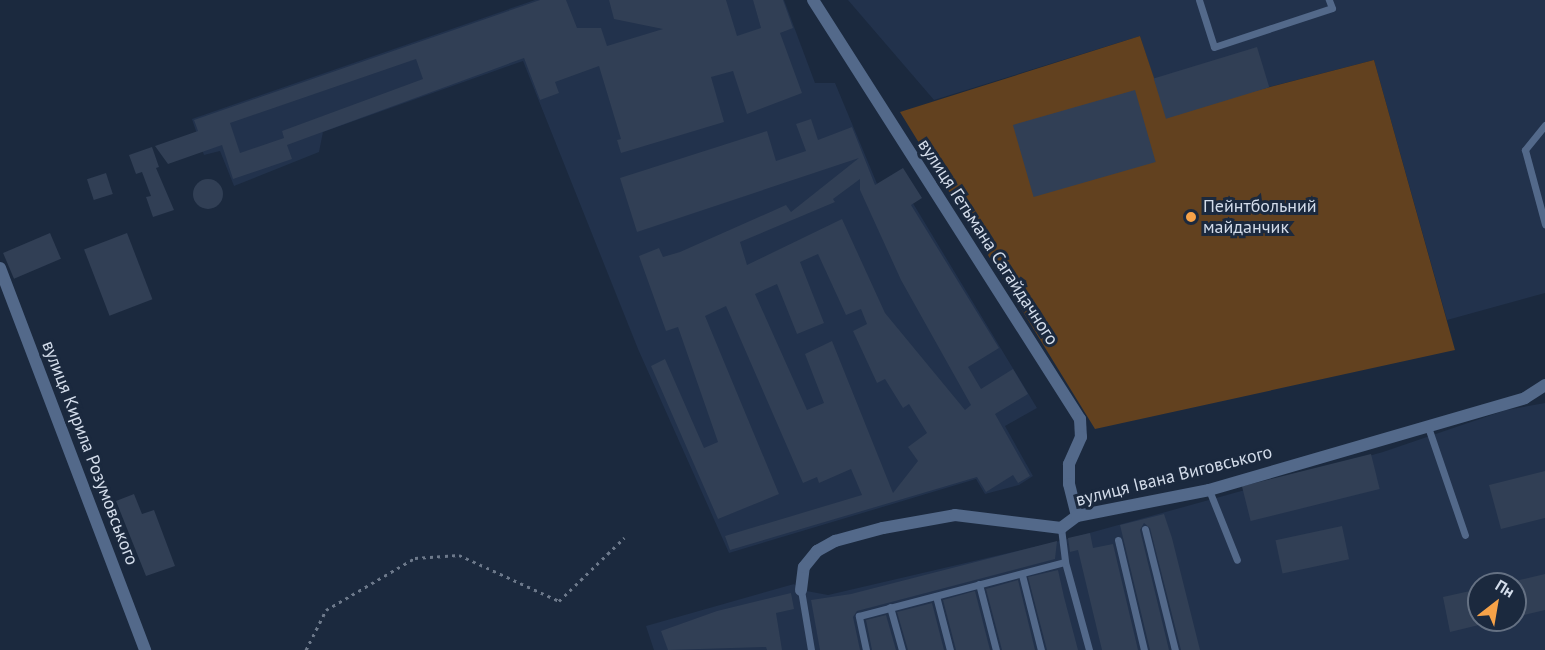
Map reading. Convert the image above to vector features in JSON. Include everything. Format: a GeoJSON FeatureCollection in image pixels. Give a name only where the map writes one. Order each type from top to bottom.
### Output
{"type":"FeatureCollection","features":[{"type":"Feature","properties":{"kind":"street","name":"вулиця Гетьмана Сагайдачного"},"geometry":{"type":"LineString","coordinates":[[813,0],[1080,419],[1081,437],[1069,464],[1069,484],[1077,516]]}},
{"type":"Feature","properties":{"kind":"street","name":"вулиця Кирила Розумовського"},"geometry":{"type":"LineString","coordinates":[[0,268],[145,650]]}},
{"type":"Feature","properties":{"kind":"street","name":"вулиця Івана Виговського"},"geometry":{"type":"LineString","coordinates":[[801,591],[804,567],[817,551],[835,541],[883,528],[955,514],[1061,528],[1077,516],[1209,490],[1428,427],[1525,398],[1545,385]]}},
{"type":"Feature","properties":{"kind":"lane"},"geometry":{"type":"LineString","coordinates":[[1199,0],[1214,47],[1332,8],[1329,0]]}},
{"type":"Feature","properties":{"kind":"lane"},"geometry":{"type":"LineString","coordinates":[[1545,125],[1525,150],[1545,224]]}},
{"type":"Feature","properties":{"kind":"lane"},"geometry":{"type":"LineString","coordinates":[[1428,427],[1465,535]]}},
{"type":"Feature","properties":{"kind":"lane"},"geometry":{"type":"LineString","coordinates":[[1209,490],[1237,560]]}},
{"type":"Feature","properties":{"kind":"lane"},"geometry":{"type":"LineString","coordinates":[[1061,528],[1065,562],[1089,650]]}},
{"type":"Feature","properties":{"kind":"lane"},"geometry":{"type":"LineString","coordinates":[[1145,529],[1176,650]]}},
{"type":"Feature","properties":{"kind":"lane"},"geometry":{"type":"LineString","coordinates":[[1118,540],[1144,650]]}},
{"type":"Feature","properties":{"kind":"lane"},"geometry":{"type":"LineString","coordinates":[[866,650],[859,616],[1065,562]]}},
{"type":"Feature","properties":{"kind":"lane"},"geometry":{"type":"LineString","coordinates":[[1022,575],[1041,650]]}},
{"type":"Feature","properties":{"kind":"lane"},"geometry":{"type":"LineString","coordinates":[[980,584],[996,650]]}},
{"type":"Feature","properties":{"kind":"lane"},"geometry":{"type":"LineString","coordinates":[[801,591],[811,650]]}},
{"type":"Feature","properties":{"kind":"lane"},"geometry":{"type":"LineString","coordinates":[[936,596],[950,650]]}},
{"type":"Feature","properties":{"kind":"lane"},"geometry":{"type":"LineString","coordinates":[[890,607],[902,650]]}},
{"type":"Feature","properties":{"kind":"path"},"geometry":{"type":"LineString","coordinates":[[306,650],[326,610],[415,558],[459,555],[559,601],[624,538]]}},
{"type":"Feature","properties":{"kind":"shaded area"},"geometry":{"type":"Polygon","coordinates":[[[535,0],[784,0],[815,83],[835,83],[888,210],[911,200],[1037,408],[1005,426],[1033,476],[1019,485],[985,494],[976,479],[729,553],[638,349],[523,61],[323,132],[319,152],[234,186],[220,151],[204,155],[192,119],[535,0]]]}},
{"type":"Feature","properties":{"kind":"shaded area"},"geometry":{"type":"Polygon","coordinates":[[[848,0],[1545,0],[1545,293],[1447,320],[1374,60],[1165,114],[1140,36],[934,100],[848,0]]]}},
{"type":"Feature","properties":{"kind":"shaded area","name":"Пейнтбольний майданчик"},"geometry":{"type":"Polygon","coordinates":[[[1140,36],[1166,114],[1374,60],[1455,350],[1095,429],[900,112],[1140,36]]]}},
{"type":"Feature","properties":{"kind":"shaded area"},"geometry":{"type":"Polygon","coordinates":[[[1545,403],[1545,650],[654,650],[646,626],[794,584],[801,590],[828,595],[1064,540],[1383,452],[1506,410],[1545,403]]]}},
{"type":"Feature","properties":{"kind":"building"},"geometry":{"type":"Polygon","coordinates":[[[540,0],[566,0],[577,28],[601,28],[607,46],[663,29],[614,19],[609,0],[726,0],[737,36],[761,28],[753,0],[783,0],[793,28],[780,33],[802,93],[747,114],[733,71],[711,77],[724,122],[621,153],[617,140],[621,139],[599,66],[555,82],[559,93],[540,100],[524,58],[287,145],[292,159],[233,179],[222,145],[168,164],[155,146],[198,131],[194,120],[540,0]],[[416,59],[230,123],[240,153],[284,138],[282,131],[423,79],[416,59]]]}},
{"type":"Feature","properties":{"kind":"building"},"geometry":{"type":"Polygon","coordinates":[[[1257,47],[1269,87],[1166,119],[1154,79],[1257,47]]]}},
{"type":"Feature","properties":{"kind":"building"},"geometry":{"type":"Polygon","coordinates":[[[1135,90],[1156,162],[1034,197],[1013,125],[1135,90]]]}},
{"type":"Feature","properties":{"kind":"building"},"geometry":{"type":"Polygon","coordinates":[[[811,119],[818,140],[852,127],[875,185],[903,168],[922,198],[911,205],[999,348],[968,367],[981,389],[1013,369],[1028,394],[995,414],[1030,476],[1018,483],[1013,475],[986,492],[977,477],[730,550],[725,536],[862,495],[851,469],[819,483],[817,477],[803,483],[726,306],[705,316],[779,494],[718,519],[651,366],[665,359],[704,448],[718,442],[678,327],[666,331],[639,256],[659,248],[663,257],[680,252],[786,205],[791,212],[859,158],[637,232],[620,178],[767,131],[776,161],[806,151],[796,124],[811,119]],[[860,179],[833,199],[835,202],[740,242],[747,265],[842,219],[885,313],[965,410],[971,405],[901,280],[860,190],[860,179]],[[818,254],[800,262],[824,323],[797,334],[777,284],[755,294],[807,410],[824,403],[805,354],[832,341],[893,493],[918,461],[908,447],[927,433],[909,404],[903,408],[885,379],[877,383],[853,331],[867,324],[861,309],[846,315],[818,254]]]}},
{"type":"Feature","properties":{"kind":"building"},"geometry":{"type":"Polygon","coordinates":[[[152,147],[159,167],[156,168],[174,210],[153,217],[146,197],[151,196],[142,172],[136,174],[129,155],[152,147]]]}},
{"type":"Feature","properties":{"kind":"building"},"geometry":{"type":"Polygon","coordinates":[[[106,173],[113,194],[94,200],[87,179],[106,173]]]}},
{"type":"Feature","properties":{"kind":"building"},"geometry":{"type":"Polygon","coordinates":[[[208,179],[219,183],[223,194],[219,205],[208,209],[197,205],[193,194],[197,183],[208,179]]]}},
{"type":"Feature","properties":{"kind":"building"},"geometry":{"type":"Polygon","coordinates":[[[50,233],[61,259],[14,279],[3,253],[50,233]]]}},
{"type":"Feature","properties":{"kind":"building"},"geometry":{"type":"Polygon","coordinates":[[[127,233],[152,299],[109,316],[84,249],[127,233]]]}},
{"type":"Feature","properties":{"kind":"building"},"geometry":{"type":"Polygon","coordinates":[[[1371,454],[1380,489],[1251,521],[1242,486],[1371,454]]]}},
{"type":"Feature","properties":{"kind":"building"},"geometry":{"type":"Polygon","coordinates":[[[1545,471],[1545,518],[1501,529],[1489,485],[1545,471]]]}},
{"type":"Feature","properties":{"kind":"building"},"geometry":{"type":"Polygon","coordinates":[[[134,494],[142,514],[154,510],[175,566],[146,576],[116,501],[134,494]]]}},
{"type":"Feature","properties":{"kind":"building"},"geometry":{"type":"Polygon","coordinates":[[[1164,514],[1200,650],[1181,650],[1150,528],[1144,523],[1140,530],[1169,650],[1150,650],[1120,525],[1164,514]]]}},
{"type":"Feature","properties":{"kind":"building"},"geometry":{"type":"Polygon","coordinates":[[[1342,526],[1349,559],[1283,573],[1275,540],[1342,526]]]}},
{"type":"Feature","properties":{"kind":"building"},"geometry":{"type":"Polygon","coordinates":[[[1090,533],[1093,548],[1113,544],[1138,650],[1102,650],[1078,550],[1070,552],[1068,538],[1090,533]]]}},
{"type":"Feature","properties":{"kind":"building"},"geometry":{"type":"Polygon","coordinates":[[[1057,541],[1055,559],[857,611],[853,617],[860,650],[820,650],[811,600],[851,594],[1057,541]]]}},
{"type":"Feature","properties":{"kind":"building"},"geometry":{"type":"Polygon","coordinates":[[[1058,570],[1078,650],[1047,650],[1028,577],[1058,570]]]}},
{"type":"Feature","properties":{"kind":"building"},"geometry":{"type":"Polygon","coordinates":[[[1545,574],[1545,610],[1527,614],[1527,578],[1545,574]]]}},
{"type":"Feature","properties":{"kind":"building"},"geometry":{"type":"Polygon","coordinates":[[[1018,580],[1035,650],[1002,650],[986,589],[1018,580]]]}},
{"type":"Feature","properties":{"kind":"building"},"geometry":{"type":"Polygon","coordinates":[[[975,591],[990,650],[956,650],[943,600],[975,591]]]}},
{"type":"Feature","properties":{"kind":"building"},"geometry":{"type":"Polygon","coordinates":[[[1467,592],[1467,628],[1450,632],[1443,597],[1467,592]]]}},
{"type":"Feature","properties":{"kind":"building"},"geometry":{"type":"Polygon","coordinates":[[[791,593],[794,609],[776,613],[782,650],[767,650],[766,647],[668,650],[661,631],[717,611],[791,593]]]}},
{"type":"Feature","properties":{"kind":"building"},"geometry":{"type":"Polygon","coordinates":[[[932,603],[944,650],[908,650],[897,612],[932,603]]]}},
{"type":"Feature","properties":{"kind":"building"},"geometry":{"type":"Polygon","coordinates":[[[886,615],[896,650],[872,650],[866,620],[886,615]]]}},
{"type":"Feature","properties":{"kind":"place","name":"Пейнтбольний майданчик"},"geometry":{"type":"Point","coordinates":[1191,217]}}]}
